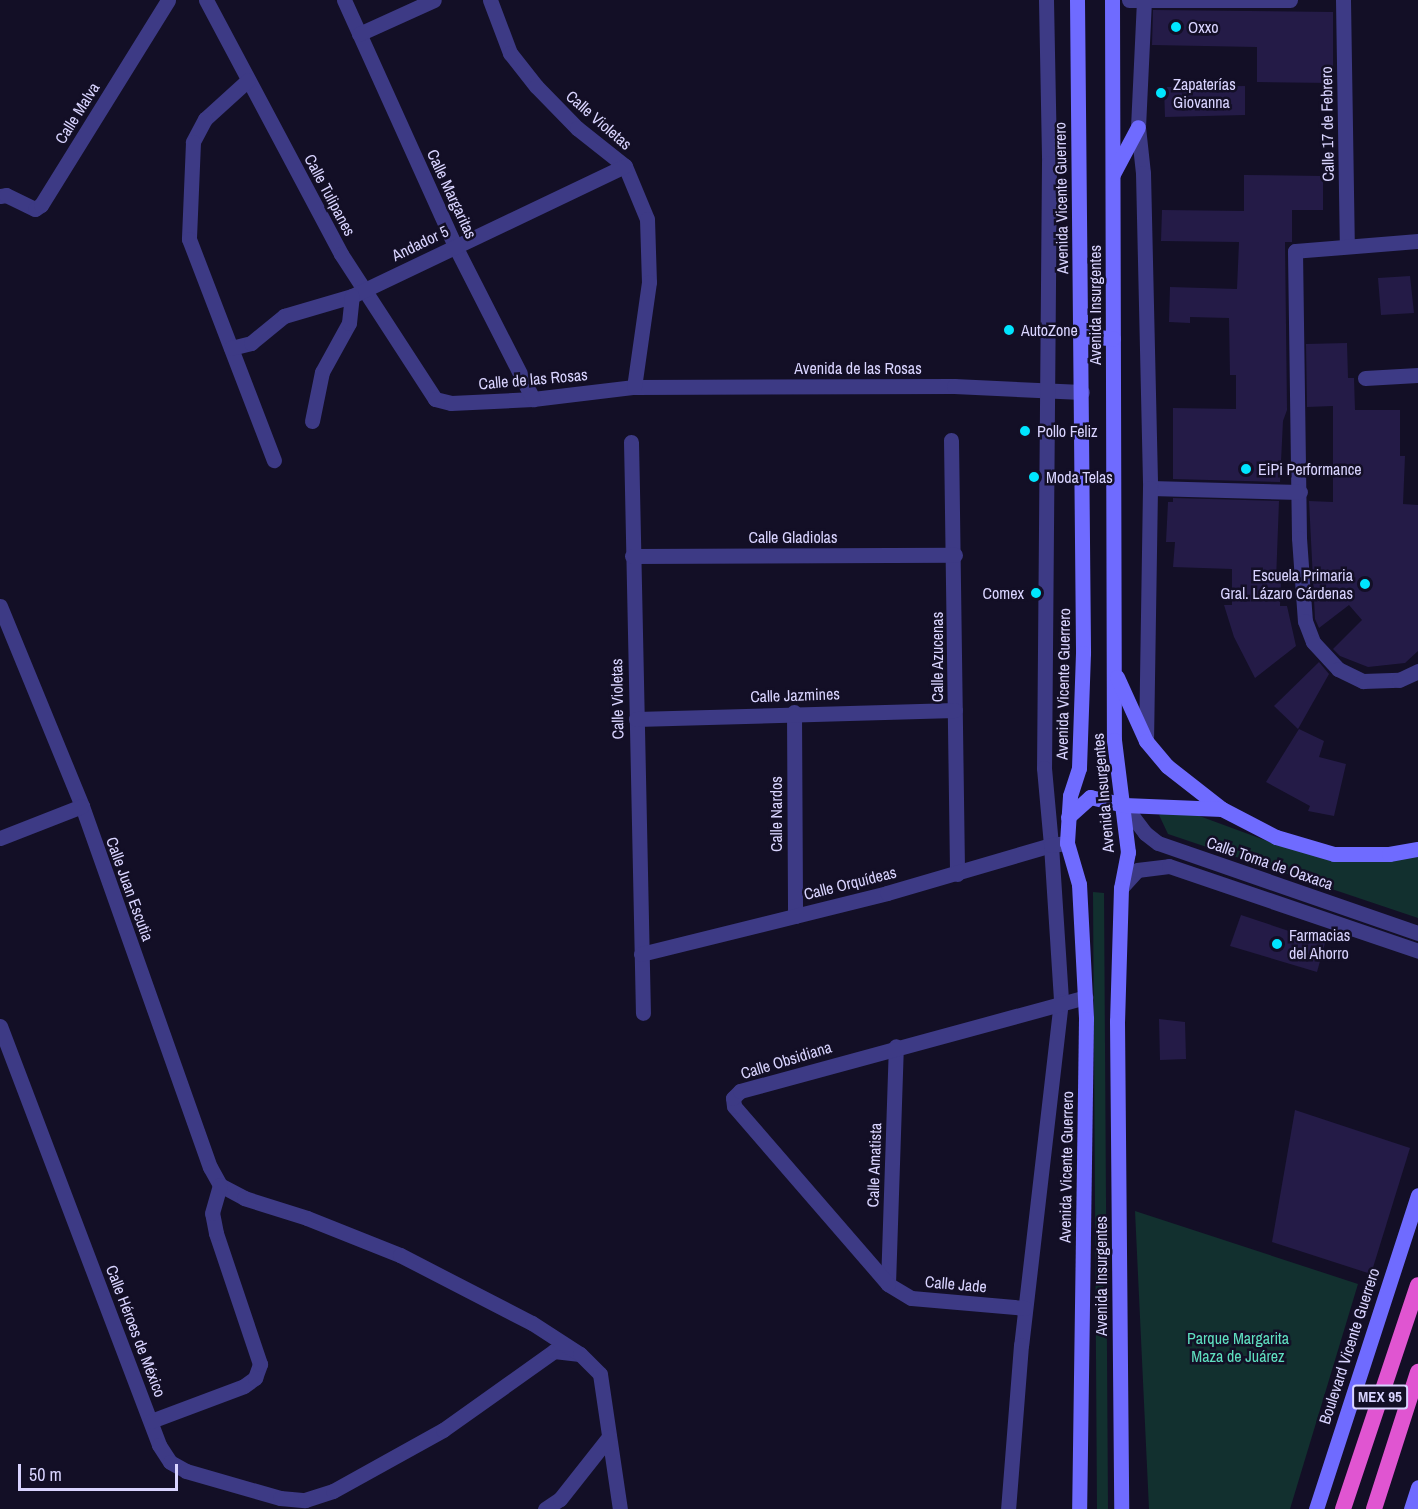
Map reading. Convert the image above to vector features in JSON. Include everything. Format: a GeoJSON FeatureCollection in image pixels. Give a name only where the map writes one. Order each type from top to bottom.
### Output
{"type":"FeatureCollection","features":[{"type":"Feature","properties":{"kind":"highway","name":"MEX 95"},"geometry":{"type":"LineString","coordinates":[[1343,1509],[1418,1285]]}},
{"type":"Feature","properties":{"kind":"highway","name":"MEX 95"},"geometry":{"type":"LineString","coordinates":[[1374,1509],[1418,1372]]}},
{"type":"Feature","properties":{"kind":"main road","name":"Avenida Vicente Guerrero"},"geometry":{"type":"LineString","coordinates":[[1077,0],[1082,392],[1080,722],[1079,768],[1068,817],[1067,843],[1079,884],[1085,997],[1079,1509]]}},
{"type":"Feature","properties":{"kind":"main road","name":"Avenida Insurgentes"},"geometry":{"type":"LineString","coordinates":[[1112,0],[1116,674],[1114,740],[1124,805],[1128,852],[1121,888],[1117,1021],[1121,1509]]}},
{"type":"Feature","properties":{"kind":"main road"},"geometry":{"type":"LineString","coordinates":[[1112,177],[1138,127]]}},
{"type":"Feature","properties":{"kind":"main road"},"geometry":{"type":"LineString","coordinates":[[1081,336],[1113,338]]}},
{"type":"Feature","properties":{"kind":"main road"},"geometry":{"type":"LineString","coordinates":[[1116,674],[1146,741],[1167,766],[1222,809],[1276,837],[1334,854],[1389,854],[1418,849]]}},
{"type":"Feature","properties":{"kind":"main road"},"geometry":{"type":"LineString","coordinates":[[1068,817],[1089,797],[1124,805],[1222,809]]}},
{"type":"Feature","properties":{"kind":"main road","name":"Boulevard Vicente Guerrero"},"geometry":{"type":"LineString","coordinates":[[1316,1509],[1418,1195]]}},
{"type":"Feature","properties":{"kind":"main road"},"geometry":{"type":"LineString","coordinates":[[1411,1509],[1418,1487]]}},
{"type":"Feature","properties":{"kind":"street","name":"Calle Malva"},"geometry":{"type":"LineString","coordinates":[[0,196],[6,195],[35,209],[41,205],[168,0]]}},
{"type":"Feature","properties":{"kind":"street","name":"Calle Tulipanes"},"geometry":{"type":"LineString","coordinates":[[206,0],[358,293],[435,399]]}},
{"type":"Feature","properties":{"kind":"street","name":"Calle Margaritas"},"geometry":{"type":"LineString","coordinates":[[344,0],[455,246],[533,399]]}},
{"type":"Feature","properties":{"kind":"street"},"geometry":{"type":"LineString","coordinates":[[359,34],[434,0]]}},
{"type":"Feature","properties":{"kind":"street","name":"Calle Violetas"},"geometry":{"type":"LineString","coordinates":[[490,0],[510,52],[536,86],[577,128],[625,166],[647,219],[649,282],[633,387]]}},
{"type":"Feature","properties":{"kind":"street"},"geometry":{"type":"LineString","coordinates":[[1008,1509],[1025,1308],[1061,1001],[1044,768],[1046,0]]}},
{"type":"Feature","properties":{"kind":"street"},"geometry":{"type":"LineString","coordinates":[[1146,741],[1150,488],[1143,173],[1138,127],[1139,1],[1290,0]]}},
{"type":"Feature","properties":{"kind":"street","name":"Calle 17 de Febrero"},"geometry":{"type":"LineString","coordinates":[[1343,0],[1347,246]]}},
{"type":"Feature","properties":{"kind":"street"},"geometry":{"type":"LineString","coordinates":[[248,80],[205,119],[193,142],[189,239],[274,460]]}},
{"type":"Feature","properties":{"kind":"street","name":"Andador 5"},"geometry":{"type":"LineString","coordinates":[[231,348],[251,343],[284,316],[358,293],[625,166]]}},
{"type":"Feature","properties":{"kind":"street"},"geometry":{"type":"LineString","coordinates":[[1418,242],[1295,251],[1299,538],[1304,609],[1313,642],[1338,669],[1363,681],[1399,680],[1418,671]]}},
{"type":"Feature","properties":{"kind":"street"},"geometry":{"type":"LineString","coordinates":[[312,421],[322,372],[349,322],[358,293]]}},
{"type":"Feature","properties":{"kind":"street"},"geometry":{"type":"LineString","coordinates":[[1365,378],[1418,375]]}},
{"type":"Feature","properties":{"kind":"street","name":"Avenida de las Rosas"},"geometry":{"type":"LineString","coordinates":[[633,387],[954,386],[1082,392]]}},
{"type":"Feature","properties":{"kind":"street","name":"Calle de las Rosas"},"geometry":{"type":"LineString","coordinates":[[435,399],[451,403],[533,399],[633,387]]}},
{"type":"Feature","properties":{"kind":"street","name":"Calle Azucenas"},"geometry":{"type":"LineString","coordinates":[[951,440],[955,555],[957,874]]}},
{"type":"Feature","properties":{"kind":"street","name":"Calle Violetas"},"geometry":{"type":"LineString","coordinates":[[631,442],[643,1013]]}},
{"type":"Feature","properties":{"kind":"street"},"geometry":{"type":"LineString","coordinates":[[1150,488],[1300,492]]}},
{"type":"Feature","properties":{"kind":"street","name":"Calle Gladiolas"},"geometry":{"type":"LineString","coordinates":[[632,556],[955,555]]}},
{"type":"Feature","properties":{"kind":"street","name":"Calle Juan Escutia"},"geometry":{"type":"LineString","coordinates":[[0,606],[82,806],[210,1167],[220,1185]]}},
{"type":"Feature","properties":{"kind":"street","name":"Calle Jazmines"},"geometry":{"type":"LineString","coordinates":[[636,719],[794,712],[956,710]]}},
{"type":"Feature","properties":{"kind":"street","name":"Calle Nardos"},"geometry":{"type":"LineString","coordinates":[[794,712],[795,916]]}},
{"type":"Feature","properties":{"kind":"street","name":"Calle Toma de Oaxaca"},"geometry":{"type":"LineString","coordinates":[[1124,805],[1145,833],[1158,843],[1418,933]]}},
{"type":"Feature","properties":{"kind":"street"},"geometry":{"type":"LineString","coordinates":[[0,838],[82,806]]}},
{"type":"Feature","properties":{"kind":"street","name":"Calle Orquídeas"},"geometry":{"type":"LineString","coordinates":[[641,954],[957,874],[1051,845],[1067,843]]}},
{"type":"Feature","properties":{"kind":"street"},"geometry":{"type":"LineString","coordinates":[[1121,888],[1137,870],[1170,866],[1418,951]]}},
{"type":"Feature","properties":{"kind":"street","name":"Calle Obsidiana"},"geometry":{"type":"LineString","coordinates":[[888,1284],[734,1106],[734,1098],[740,1091],[896,1046],[1061,1001],[1085,997]]}},
{"type":"Feature","properties":{"kind":"street","name":"Calle Héroes de México"},"geometry":{"type":"LineString","coordinates":[[0,1026],[151,1421],[244,1386],[255,1378],[260,1364],[216,1233],[212,1213],[220,1185]]}},
{"type":"Feature","properties":{"kind":"street","name":"Calle Amatista"},"geometry":{"type":"LineString","coordinates":[[888,1284],[896,1046]]}},
{"type":"Feature","properties":{"kind":"street"},"geometry":{"type":"LineString","coordinates":[[220,1185],[244,1198],[307,1218],[400,1255],[531,1323],[580,1353],[600,1374],[620,1509]]}},
{"type":"Feature","properties":{"kind":"street","name":"Calle Jade"},"geometry":{"type":"LineString","coordinates":[[888,1284],[912,1298],[1025,1308]]}},
{"type":"Feature","properties":{"kind":"street"},"geometry":{"type":"LineString","coordinates":[[151,1421],[170,1462],[186,1471],[280,1498],[305,1500],[333,1491],[443,1430],[554,1351],[580,1353]]}},
{"type":"Feature","properties":{"kind":"street"},"geometry":{"type":"LineString","coordinates":[[545,1509],[560,1499],[609,1437]]}},
{"type":"Feature","properties":{"kind":"green space"},"geometry":{"type":"Polygon","coordinates":[[[1175,807],[1281,846],[1418,850],[1418,918],[1168,834],[1159,815],[1175,807]]]}},
{"type":"Feature","properties":{"kind":"green space"},"geometry":{"type":"Polygon","coordinates":[[[1093,892],[1104,893],[1108,1509],[1097,1509],[1093,892]]]}},
{"type":"Feature","properties":{"kind":"green space","name":"Parque Margarita Maza de Juárez"},"geometry":{"type":"Polygon","coordinates":[[[1135,1211],[1358,1284],[1290,1509],[1149,1509],[1135,1211]]]}},
{"type":"Feature","properties":{"kind":"building"},"geometry":{"type":"Polygon","coordinates":[[[1153,10],[1333,12],[1333,83],[1257,82],[1257,47],[1152,45],[1153,10]]]}},
{"type":"Feature","properties":{"kind":"building"},"geometry":{"type":"Polygon","coordinates":[[[1245,86],[1245,115],[1165,117],[1164,87],[1245,86]]]}},
{"type":"Feature","properties":{"kind":"building"},"geometry":{"type":"Polygon","coordinates":[[[1244,175],[1323,176],[1323,210],[1292,210],[1292,242],[1285,242],[1287,410],[1283,421],[1280,482],[1173,479],[1173,408],[1236,409],[1236,375],[1230,375],[1229,318],[1190,317],[1190,323],[1169,322],[1170,287],[1237,289],[1239,242],[1161,241],[1162,210],[1244,211],[1244,175]]]}},
{"type":"Feature","properties":{"kind":"building"},"geometry":{"type":"Polygon","coordinates":[[[1410,276],[1414,313],[1381,315],[1378,278],[1410,276]]]}},
{"type":"Feature","properties":{"kind":"building","name":"Escuela Primaria Gral. Lázaro Cárdenas"},"geometry":{"type":"Polygon","coordinates":[[[1347,343],[1348,378],[1354,378],[1355,410],[1400,410],[1400,456],[1405,456],[1403,504],[1418,505],[1418,651],[1405,663],[1368,667],[1340,656],[1333,649],[1362,620],[1349,605],[1319,628],[1315,619],[1309,501],[1333,502],[1333,406],[1307,407],[1306,344],[1347,343]]]}},
{"type":"Feature","properties":{"kind":"building"},"geometry":{"type":"Polygon","coordinates":[[[1173,498],[1279,501],[1276,581],[1281,582],[1280,606],[1287,606],[1296,646],[1255,678],[1234,637],[1224,605],[1232,605],[1232,569],[1173,567],[1175,542],[1166,542],[1168,502],[1173,502],[1173,498]]]}},
{"type":"Feature","properties":{"kind":"building"},"geometry":{"type":"Polygon","coordinates":[[[1319,662],[1329,674],[1298,729],[1274,706],[1319,662]]]}},
{"type":"Feature","properties":{"kind":"building"},"geometry":{"type":"Polygon","coordinates":[[[1299,729],[1324,741],[1319,757],[1346,764],[1334,816],[1308,811],[1310,806],[1266,782],[1299,729]]]}},
{"type":"Feature","properties":{"kind":"building","name":"Farmacias del Ahorro"},"geometry":{"type":"Polygon","coordinates":[[[1241,915],[1325,943],[1317,972],[1230,946],[1241,915]]]}},
{"type":"Feature","properties":{"kind":"building"},"geometry":{"type":"Polygon","coordinates":[[[1159,1019],[1185,1022],[1186,1059],[1160,1060],[1159,1019]]]}},
{"type":"Feature","properties":{"kind":"building"},"geometry":{"type":"Polygon","coordinates":[[[1295,1110],[1410,1148],[1371,1274],[1272,1242],[1295,1110]]]}},
{"type":"Feature","properties":{"kind":"place","name":"Oxxo"},"geometry":{"type":"Point","coordinates":[1176,27]}},
{"type":"Feature","properties":{"kind":"place","name":"Zapaterías Giovanna"},"geometry":{"type":"Point","coordinates":[1161,93]}},
{"type":"Feature","properties":{"kind":"place","name":"AutoZone"},"geometry":{"type":"Point","coordinates":[1009,330]}},
{"type":"Feature","properties":{"kind":"place","name":"Pollo Feliz"},"geometry":{"type":"Point","coordinates":[1025,431]}},
{"type":"Feature","properties":{"kind":"place","name":"EiPi Performance"},"geometry":{"type":"Point","coordinates":[1246,469]}},
{"type":"Feature","properties":{"kind":"place","name":"Moda Telas"},"geometry":{"type":"Point","coordinates":[1034,477]}},
{"type":"Feature","properties":{"kind":"place","name":"Escuela Primaria Gral. Lázaro Cárdenas"},"geometry":{"type":"Point","coordinates":[1365,584]}},
{"type":"Feature","properties":{"kind":"place","name":"Comex"},"geometry":{"type":"Point","coordinates":[1036,593]}},
{"type":"Feature","properties":{"kind":"place","name":"Farmacias del Ahorro"},"geometry":{"type":"Point","coordinates":[1277,944]}}]}
